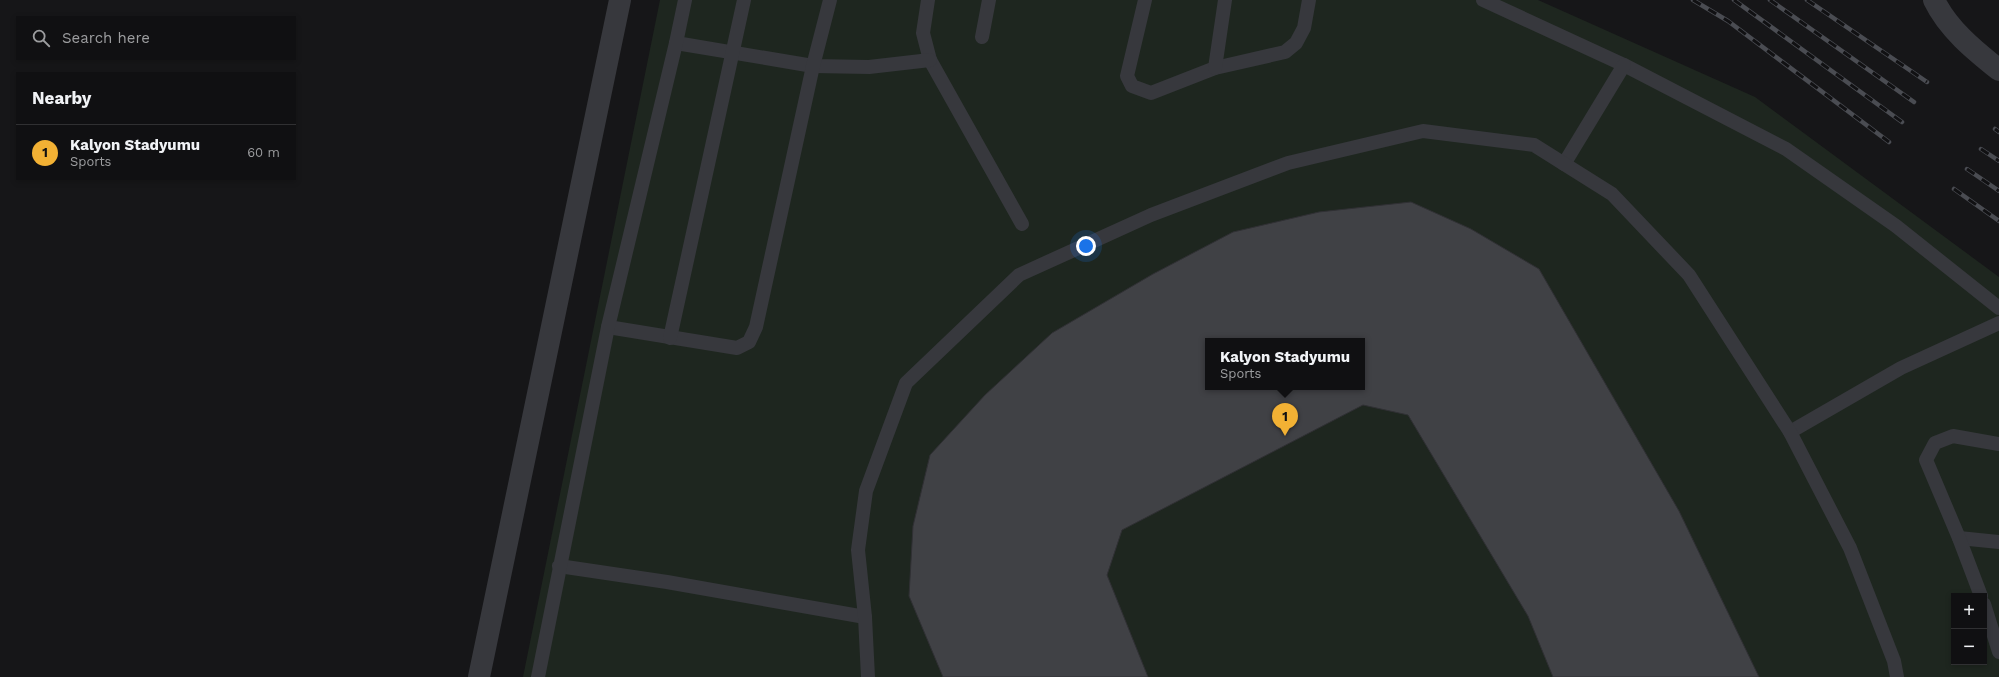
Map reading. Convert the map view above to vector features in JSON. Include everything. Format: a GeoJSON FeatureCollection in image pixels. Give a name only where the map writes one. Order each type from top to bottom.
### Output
{"type":"FeatureCollection","features":[{"type":"Feature","properties":{"kind":"street"},"geometry":{"type":"LineString","coordinates":[[479,677],[620,0]]}},
{"type":"Feature","properties":{"kind":"street"},"geometry":{"type":"LineString","coordinates":[[1934,0],[1950,23],[1973,49],[1999,70]]}},
{"type":"Feature","properties":{"kind":"lane"},"geometry":{"type":"LineString","coordinates":[[538,677],[608,327],[676,44],[685,0]]}},
{"type":"Feature","properties":{"kind":"lane"},"geometry":{"type":"LineString","coordinates":[[670,338],[744,0]]}},
{"type":"Feature","properties":{"kind":"lane"},"geometry":{"type":"LineString","coordinates":[[608,327],[737,348],[749,342],[756,327],[813,66],[830,0]]}},
{"type":"Feature","properties":{"kind":"lane"},"geometry":{"type":"LineString","coordinates":[[928,0],[923,33],[930,60],[1022,224]]}},
{"type":"Feature","properties":{"kind":"lane"},"geometry":{"type":"LineString","coordinates":[[982,37],[989,0]]}},
{"type":"Feature","properties":{"kind":"lane"},"geometry":{"type":"LineString","coordinates":[[1145,0],[1127,76],[1132,86],[1151,93],[1215,68],[1285,52],[1296,43],[1304,28],[1309,0]]}},
{"type":"Feature","properties":{"kind":"lane"},"geometry":{"type":"LineString","coordinates":[[1215,68],[1224,0]]}},
{"type":"Feature","properties":{"kind":"lane"},"geometry":{"type":"LineString","coordinates":[[1483,0],[1624,65],[1786,149],[1896,226],[1999,308]]}},
{"type":"Feature","properties":{"kind":"lane"},"geometry":{"type":"LineString","coordinates":[[676,44],[813,66],[869,67],[930,60]]}},
{"type":"Feature","properties":{"kind":"lane"},"geometry":{"type":"LineString","coordinates":[[1564,164],[1624,65]]}},
{"type":"Feature","properties":{"kind":"lane"},"geometry":{"type":"LineString","coordinates":[[868,677],[865,617],[858,550],[866,491],[906,383],[1019,275],[1151,215],[1288,163],[1423,131],[1534,145],[1612,194],[1690,275],[1790,432],[1850,548],[1894,661],[1898,677]]}},
{"type":"Feature","properties":{"kind":"lane"},"geometry":{"type":"LineString","coordinates":[[1790,432],[1901,368],[1999,323]]}},
{"type":"Feature","properties":{"kind":"lane"},"geometry":{"type":"LineString","coordinates":[[1980,593],[1959,538],[1926,460],[1935,443],[1953,436],[1999,444]]}},
{"type":"Feature","properties":{"kind":"lane"},"geometry":{"type":"LineString","coordinates":[[1959,538],[1999,542]]}},
{"type":"Feature","properties":{"kind":"lane"},"geometry":{"type":"LineString","coordinates":[[559,566],[667,582],[865,617]]}},
{"type":"Feature","properties":{"kind":"lane"},"geometry":{"type":"LineString","coordinates":[[1987,610],[1996,626],[1999,652]]}},
{"type":"Feature","properties":{"kind":"shaded area"},"geometry":{"type":"Polygon","coordinates":[[[660,0],[1538,0],[1755,97],[1999,277],[1999,677],[523,677],[660,0]]]}},
{"type":"Feature","properties":{"kind":"building"},"geometry":{"type":"Polygon","coordinates":[[[1411,202],[1471,229],[1539,269],[1679,511],[1759,677],[1553,677],[1528,616],[1408,415],[1363,405],[1122,530],[1107,575],[1148,677],[943,677],[909,596],[913,526],[930,455],[985,395],[1052,333],[1153,274],[1233,232],[1319,212],[1411,202]]]}},
{"type":"Feature","properties":{"kind":"railway"},"geometry":{"type":"LineString","coordinates":[[1693,0],[1728,21],[1889,142]]}},
{"type":"Feature","properties":{"kind":"railway"},"geometry":{"type":"LineString","coordinates":[[1734,0],[1902,122]]}},
{"type":"Feature","properties":{"kind":"railway"},"geometry":{"type":"LineString","coordinates":[[1770,0],[1914,102]]}},
{"type":"Feature","properties":{"kind":"railway"},"geometry":{"type":"LineString","coordinates":[[1807,0],[1927,82]]}},
{"type":"Feature","properties":{"kind":"railway"},"geometry":{"type":"LineString","coordinates":[[1995,129],[1999,132]]}},
{"type":"Feature","properties":{"kind":"railway"},"geometry":{"type":"LineString","coordinates":[[1981,149],[1999,161]]}},
{"type":"Feature","properties":{"kind":"railway"},"geometry":{"type":"LineString","coordinates":[[1967,169],[1999,191]]}},
{"type":"Feature","properties":{"kind":"railway"},"geometry":{"type":"LineString","coordinates":[[1954,189],[1999,221]]}},
{"type":"Feature","properties":{"kind":"place","name":"Kalyon Stadyumu"},"geometry":{"type":"Point","coordinates":[1285,436]}}]}
